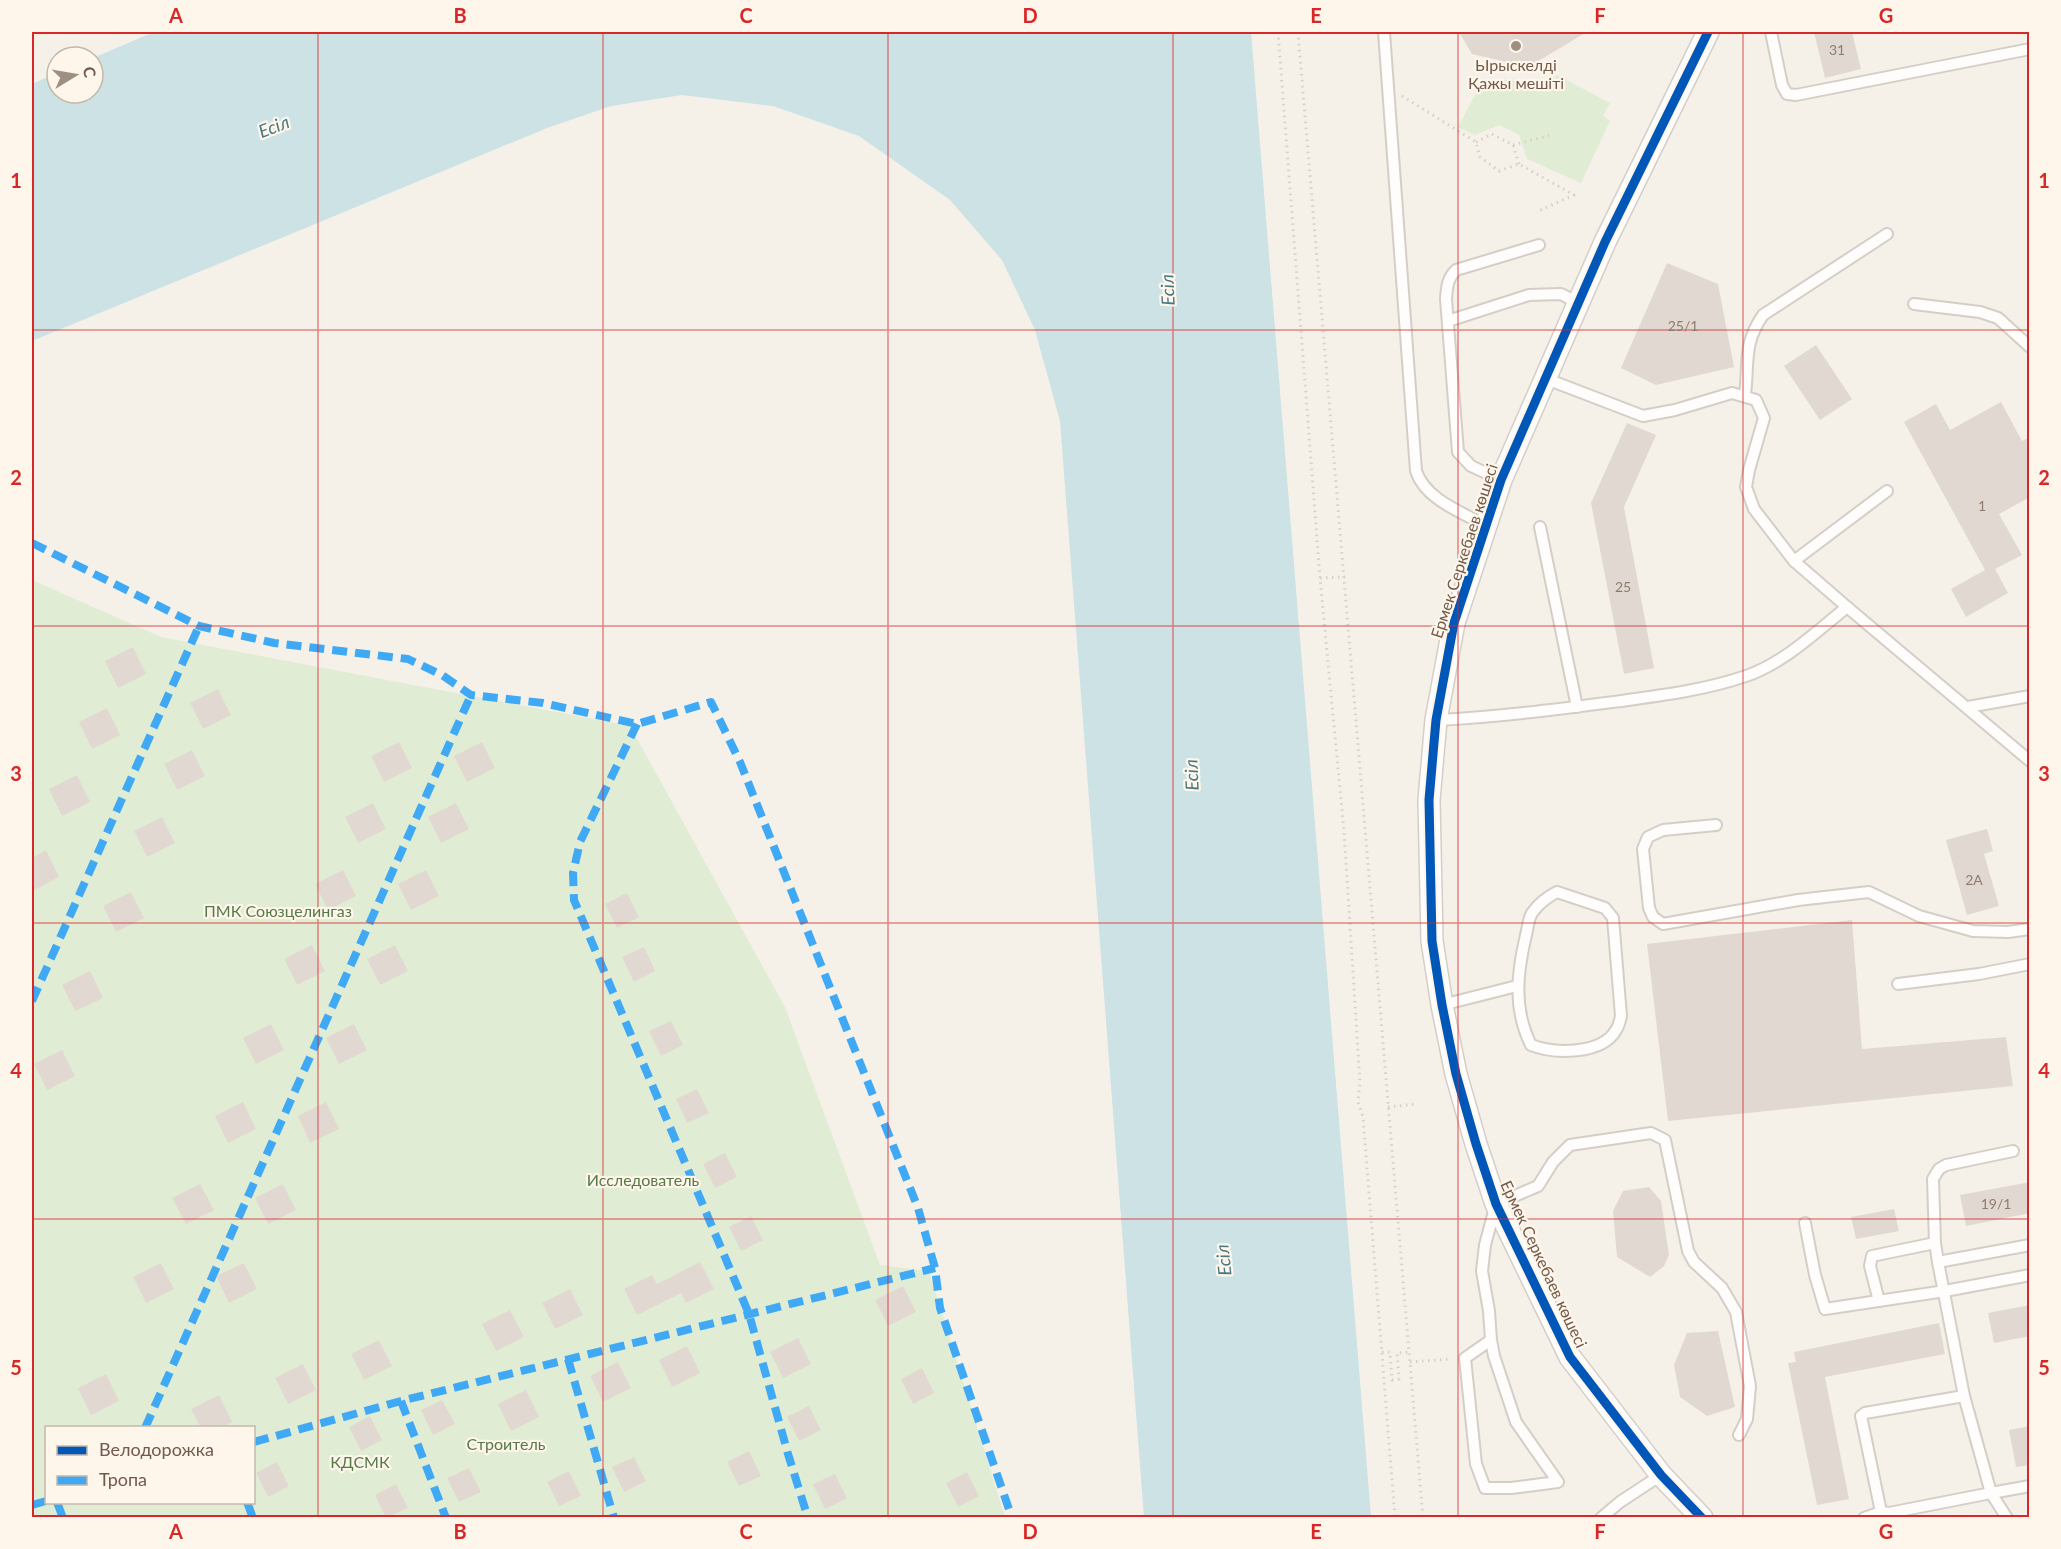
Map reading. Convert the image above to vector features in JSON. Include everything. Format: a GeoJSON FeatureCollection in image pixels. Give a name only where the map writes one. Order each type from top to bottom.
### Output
{"type":"FeatureCollection","features":[{"type":"Feature","properties":{"kind":"street","name":"Ермек Серкебаев көшесі"},"geometry":{"type":"LineString","coordinates":[[1702,1518],[1661,1475],[1570,1357],[1496,1204],[1459,1084],[1442,1005],[1432,940],[1429,800],[1436,720],[1454,623],[1501,480],[1605,242],[1707,32]]}},
{"type":"Feature","properties":{"kind":"lane"},"geometry":{"type":"LineString","coordinates":[[1384,32],[1416,471],[1420,483],[1438,499],[1485,525]]}},
{"type":"Feature","properties":{"kind":"lane"},"geometry":{"type":"LineString","coordinates":[[1771,32],[1782,85],[1787,94],[1796,95],[2030,49]]}},
{"type":"Feature","properties":{"kind":"lane"},"geometry":{"type":"LineString","coordinates":[[1745,395],[1748,343],[1753,329],[1763,315],[1887,234]]}},
{"type":"Feature","properties":{"kind":"lane"},"geometry":{"type":"LineString","coordinates":[[1501,480],[1471,466],[1458,452],[1447,285],[1450,276],[1456,270],[1539,245]]}},
{"type":"Feature","properties":{"kind":"lane"},"geometry":{"type":"LineString","coordinates":[[1448,321],[1529,296],[1561,294],[1578,303]]}},
{"type":"Feature","properties":{"kind":"lane"},"geometry":{"type":"LineString","coordinates":[[1914,304],[1980,312],[1998,318],[2030,347]]}},
{"type":"Feature","properties":{"kind":"lane"},"geometry":{"type":"LineString","coordinates":[[1544,378],[1643,416],[1675,410],[1732,393],[1756,400],[1764,418],[1746,487],[1754,509],[1794,561],[2030,761]]}},
{"type":"Feature","properties":{"kind":"lane"},"geometry":{"type":"LineString","coordinates":[[1794,561],[1887,491]]}},
{"type":"Feature","properties":{"kind":"lane"},"geometry":{"type":"LineString","coordinates":[[1540,527],[1577,707]]}},
{"type":"Feature","properties":{"kind":"lane"},"geometry":{"type":"LineString","coordinates":[[1436,720],[1511,715],[1685,692],[1746,676],[1768,666],[1797,648],[1847,608]]}},
{"type":"Feature","properties":{"kind":"lane"},"geometry":{"type":"LineString","coordinates":[[1968,707],[2030,696]]}},
{"type":"Feature","properties":{"kind":"lane"},"geometry":{"type":"LineString","coordinates":[[1716,825],[1663,830],[1648,837],[1643,849],[1649,908],[1653,918],[1663,924],[1798,900],[1869,892],[1919,916],[1973,931],[2008,932],[2030,929]]}},
{"type":"Feature","properties":{"kind":"lane"},"geometry":{"type":"LineString","coordinates":[[1557,892],[1605,908],[1614,918],[1621,1016],[1617,1030],[1607,1040],[1588,1048],[1562,1052],[1543,1050],[1531,1045],[1524,1031],[1517,986],[1518,966],[1531,914],[1544,899],[1557,892]]}},
{"type":"Feature","properties":{"kind":"lane"},"geometry":{"type":"LineString","coordinates":[[1898,984],[1979,974],[2030,964]]}},
{"type":"Feature","properties":{"kind":"lane"},"geometry":{"type":"LineString","coordinates":[[1442,1005],[1517,986]]}},
{"type":"Feature","properties":{"kind":"lane"},"geometry":{"type":"LineString","coordinates":[[1491,1340],[1465,1358],[1476,1464],[1485,1488],[1511,1488],[1558,1482],[1516,1422],[1491,1340],[1482,1270],[1485,1245],[1496,1204],[1538,1186],[1553,1162],[1570,1145],[1651,1133],[1665,1140],[1688,1251],[1694,1262],[1722,1288],[1736,1312],[1750,1386],[1747,1419],[1739,1436]]}},
{"type":"Feature","properties":{"kind":"lane"},"geometry":{"type":"LineString","coordinates":[[2007,1518],[1991,1493],[1964,1396],[1935,1243],[1933,1179],[1939,1169],[1946,1165],[2013,1151]]}},
{"type":"Feature","properties":{"kind":"lane"},"geometry":{"type":"LineString","coordinates":[[1805,1223],[1815,1275],[1825,1309],[1945,1291],[2030,1275]]}},
{"type":"Feature","properties":{"kind":"lane"},"geometry":{"type":"LineString","coordinates":[[1879,1301],[1870,1266],[1872,1256],[1935,1243]]}},
{"type":"Feature","properties":{"kind":"lane"},"geometry":{"type":"LineString","coordinates":[[1938,1262],[2030,1245]]}},
{"type":"Feature","properties":{"kind":"lane"},"geometry":{"type":"LineString","coordinates":[[1881,1512],[1861,1416],[1865,1413],[1964,1396]]}},
{"type":"Feature","properties":{"kind":"lane"},"geometry":{"type":"LineString","coordinates":[[1601,1518],[1620,1502],[1661,1475]]}},
{"type":"Feature","properties":{"kind":"lane"},"geometry":{"type":"LineString","coordinates":[[1864,1518],[1881,1512],[1888,1514],[2030,1486]]}},
{"type":"Feature","properties":{"kind":"path"},"geometry":{"type":"LineString","coordinates":[[1278,32],[1320,578],[1344,831],[1360,1083],[1358,1102],[1363,1117],[1395,1518]]}},
{"type":"Feature","properties":{"kind":"path"},"geometry":{"type":"LineString","coordinates":[[1298,32],[1423,1518]]}},
{"type":"Feature","properties":{"kind":"path"},"geometry":{"type":"LineString","coordinates":[[1388,87],[1476,142],[1480,157],[1499,171],[1519,164]]}},
{"type":"Feature","properties":{"kind":"path"},"geometry":{"type":"LineString","coordinates":[[1476,142],[1492,134],[1513,145],[1551,135]]}},
{"type":"Feature","properties":{"kind":"path"},"geometry":{"type":"LineString","coordinates":[[1513,145],[1519,164],[1574,195],[1536,212]]}},
{"type":"Feature","properties":{"kind":"path"},"geometry":{"type":"LineString","coordinates":[[1320,578],[1345,577]]}},
{"type":"Feature","properties":{"kind":"path"},"geometry":{"type":"LineString","coordinates":[[1387,1107],[1416,1104]]}},
{"type":"Feature","properties":{"kind":"path"},"geometry":{"type":"LineString","coordinates":[[1382,1352],[1390,1352],[1392,1380],[1399,1378],[1397,1353],[1408,1352]]}},
{"type":"Feature","properties":{"kind":"green space"},"geometry":{"type":"Polygon","coordinates":[[[1557,75],[1610,103],[1603,116],[1610,121],[1581,183],[1527,159],[1519,135],[1499,125],[1475,135],[1458,127],[1483,80],[1512,80],[1540,90],[1557,75]]]}},
{"type":"Feature","properties":{"kind":"green space"},"geometry":{"type":"Polygon","coordinates":[[[32,580],[161,637],[630,726],[785,1007],[880,1265],[929,1271],[1005,1517],[32,1517],[32,580]]]}},
{"type":"Feature","properties":{"kind":"water","name":"Есіл"},"geometry":{"type":"Polygon","coordinates":[[[154,32],[1251,32],[1371,1517],[1144,1517],[1060,421],[1035,330],[1002,260],[950,200],[859,136],[773,106],[682,95],[611,106],[547,128],[32,341],[32,84],[45,78],[45,105],[105,105],[105,53],[154,32]]]}},
{"type":"Feature","properties":{"kind":"building","name":"Ырыскелді Қажы мешіті"},"geometry":{"type":"Polygon","coordinates":[[[1459,32],[1587,32],[1528,67],[1472,54],[1459,32]]]}},
{"type":"Feature","properties":{"kind":"building"},"geometry":{"type":"Polygon","coordinates":[[[1814,32],[1852,32],[1861,69],[1825,78],[1814,32]]]}},
{"type":"Feature","properties":{"kind":"building"},"geometry":{"type":"Polygon","coordinates":[[[1667,263],[1718,284],[1734,367],[1656,385],[1621,368],[1667,263]]]}},
{"type":"Feature","properties":{"kind":"building"},"geometry":{"type":"Polygon","coordinates":[[[1816,345],[1852,399],[1820,420],[1784,366],[1816,345]]]}},
{"type":"Feature","properties":{"kind":"building"},"geometry":{"type":"Polygon","coordinates":[[[2001,402],[2022,441],[2030,437],[2030,497],[1999,514],[2022,555],[1995,569],[2008,593],[1966,617],[1951,589],[1985,570],[1904,422],[1936,404],[1950,430],[2001,402]]]}},
{"type":"Feature","properties":{"kind":"building"},"geometry":{"type":"Polygon","coordinates":[[[1627,423],[1656,435],[1624,507],[1654,668],[1624,674],[1591,503],[1627,423]]]}},
{"type":"Feature","properties":{"kind":"building"},"geometry":{"type":"Polygon","coordinates":[[[133,647],[146,674],[118,688],[105,661],[133,647]]]}},
{"type":"Feature","properties":{"kind":"building"},"geometry":{"type":"Polygon","coordinates":[[[218,689],[231,715],[203,729],[190,703],[218,689]]]}},
{"type":"Feature","properties":{"kind":"building"},"geometry":{"type":"Polygon","coordinates":[[[107,708],[120,735],[92,749],[79,722],[107,708]]]}},
{"type":"Feature","properties":{"kind":"building"},"geometry":{"type":"Polygon","coordinates":[[[399,742],[412,768],[384,782],[371,756],[399,742]]]}},
{"type":"Feature","properties":{"kind":"building"},"geometry":{"type":"Polygon","coordinates":[[[482,742],[495,768],[467,782],[454,756],[482,742]]]}},
{"type":"Feature","properties":{"kind":"building"},"geometry":{"type":"Polygon","coordinates":[[[192,750],[205,776],[177,790],[164,764],[192,750]]]}},
{"type":"Feature","properties":{"kind":"building"},"geometry":{"type":"Polygon","coordinates":[[[77,775],[90,802],[62,816],[49,789],[77,775]]]}},
{"type":"Feature","properties":{"kind":"building"},"geometry":{"type":"Polygon","coordinates":[[[373,803],[386,829],[358,843],[345,817],[373,803]]]}},
{"type":"Feature","properties":{"kind":"building"},"geometry":{"type":"Polygon","coordinates":[[[456,803],[469,829],[441,843],[428,817],[456,803]]]}},
{"type":"Feature","properties":{"kind":"building"},"geometry":{"type":"Polygon","coordinates":[[[162,817],[175,843],[147,857],[134,831],[162,817]]]}},
{"type":"Feature","properties":{"kind":"building"},"geometry":{"type":"Polygon","coordinates":[[[1987,829],[1993,851],[1984,854],[1999,906],[1967,915],[1946,840],[1987,829]]]}},
{"type":"Feature","properties":{"kind":"building"},"geometry":{"type":"Polygon","coordinates":[[[46,850],[59,877],[32,891],[32,858],[46,850]]]}},
{"type":"Feature","properties":{"kind":"building"},"geometry":{"type":"Polygon","coordinates":[[[343,870],[356,896],[328,910],[315,884],[343,870]]]}},
{"type":"Feature","properties":{"kind":"building"},"geometry":{"type":"Polygon","coordinates":[[[426,870],[439,896],[411,910],[398,884],[426,870]]]}},
{"type":"Feature","properties":{"kind":"building"},"geometry":{"type":"Polygon","coordinates":[[[131,892],[144,918],[116,932],[103,906],[131,892]]]}},
{"type":"Feature","properties":{"kind":"building"},"geometry":{"type":"Polygon","coordinates":[[[627,893],[639,917],[617,928],[605,904],[627,893]]]}},
{"type":"Feature","properties":{"kind":"building"},"geometry":{"type":"Polygon","coordinates":[[[1852,920],[1862,1049],[2006,1037],[2013,1086],[1668,1121],[1647,944],[1852,920]]]}},
{"type":"Feature","properties":{"kind":"building"},"geometry":{"type":"Polygon","coordinates":[[[312,945],[325,971],[297,985],[284,959],[312,945]]]}},
{"type":"Feature","properties":{"kind":"building"},"geometry":{"type":"Polygon","coordinates":[[[395,945],[408,971],[380,985],[367,959],[395,945]]]}},
{"type":"Feature","properties":{"kind":"building"},"geometry":{"type":"Polygon","coordinates":[[[644,947],[655,971],[634,982],[622,957],[644,947]]]}},
{"type":"Feature","properties":{"kind":"building"},"geometry":{"type":"Polygon","coordinates":[[[90,971],[103,998],[75,1011],[62,985],[90,971]]]}},
{"type":"Feature","properties":{"kind":"building"},"geometry":{"type":"Polygon","coordinates":[[[671,1021],[683,1045],[661,1056],[649,1031],[671,1021]]]}},
{"type":"Feature","properties":{"kind":"building"},"geometry":{"type":"Polygon","coordinates":[[[271,1024],[284,1050],[256,1064],[243,1038],[271,1024]]]}},
{"type":"Feature","properties":{"kind":"building"},"geometry":{"type":"Polygon","coordinates":[[[354,1024],[367,1050],[339,1064],[326,1038],[354,1024]]]}},
{"type":"Feature","properties":{"kind":"building"},"geometry":{"type":"Polygon","coordinates":[[[62,1050],[75,1076],[47,1090],[34,1064],[62,1050]]]}},
{"type":"Feature","properties":{"kind":"building"},"geometry":{"type":"Polygon","coordinates":[[[697,1089],[709,1113],[687,1123],[676,1099],[697,1089]]]}},
{"type":"Feature","properties":{"kind":"building"},"geometry":{"type":"Polygon","coordinates":[[[243,1102],[256,1129],[228,1143],[215,1116],[243,1102]]]}},
{"type":"Feature","properties":{"kind":"building"},"geometry":{"type":"Polygon","coordinates":[[[326,1102],[339,1129],[310,1143],[298,1116],[326,1102]]]}},
{"type":"Feature","properties":{"kind":"building"},"geometry":{"type":"Polygon","coordinates":[[[725,1153],[737,1177],[715,1188],[703,1164],[725,1153]]]}},
{"type":"Feature","properties":{"kind":"building"},"geometry":{"type":"Polygon","coordinates":[[[2030,1182],[2030,1213],[1966,1226],[1960,1195],[2030,1182]]]}},
{"type":"Feature","properties":{"kind":"building"},"geometry":{"type":"Polygon","coordinates":[[[200,1184],[214,1210],[186,1224],[172,1198],[200,1184]]]}},
{"type":"Feature","properties":{"kind":"building"},"geometry":{"type":"Polygon","coordinates":[[[283,1184],[296,1210],[268,1224],[255,1198],[283,1184]]]}},
{"type":"Feature","properties":{"kind":"building"},"geometry":{"type":"Polygon","coordinates":[[[1649,1187],[1661,1201],[1669,1255],[1664,1266],[1650,1277],[1617,1257],[1613,1211],[1623,1191],[1649,1187]]]}},
{"type":"Feature","properties":{"kind":"building"},"geometry":{"type":"Polygon","coordinates":[[[1894,1209],[1899,1231],[1856,1239],[1851,1217],[1894,1209]]]}},
{"type":"Feature","properties":{"kind":"building"},"geometry":{"type":"Polygon","coordinates":[[[751,1216],[763,1240],[741,1251],[729,1227],[751,1216]]]}},
{"type":"Feature","properties":{"kind":"building"},"geometry":{"type":"Polygon","coordinates":[[[700,1262],[714,1289],[686,1303],[681,1293],[637,1315],[624,1289],[652,1275],[657,1284],[700,1262]]]}},
{"type":"Feature","properties":{"kind":"building"},"geometry":{"type":"Polygon","coordinates":[[[161,1263],[174,1289],[146,1303],[133,1277],[161,1263]]]}},
{"type":"Feature","properties":{"kind":"building"},"geometry":{"type":"Polygon","coordinates":[[[244,1263],[257,1289],[229,1303],[216,1276],[244,1263]]]}},
{"type":"Feature","properties":{"kind":"building"},"geometry":{"type":"Polygon","coordinates":[[[903,1286],[916,1312],[888,1326],[875,1300],[903,1286]]]}},
{"type":"Feature","properties":{"kind":"building"},"geometry":{"type":"Polygon","coordinates":[[[570,1289],[583,1315],[555,1329],[542,1303],[570,1289]]]}},
{"type":"Feature","properties":{"kind":"building"},"geometry":{"type":"Polygon","coordinates":[[[2030,1305],[2030,1336],[1994,1343],[1988,1313],[2030,1305]]]}},
{"type":"Feature","properties":{"kind":"building"},"geometry":{"type":"Polygon","coordinates":[[[510,1310],[524,1337],[496,1351],[482,1324],[510,1310]]]}},
{"type":"Feature","properties":{"kind":"building"},"geometry":{"type":"Polygon","coordinates":[[[1939,1323],[1945,1354],[1825,1377],[1849,1499],[1817,1505],[1788,1363],[1796,1362],[1794,1352],[1939,1323]]]}},
{"type":"Feature","properties":{"kind":"building"},"geometry":{"type":"Polygon","coordinates":[[[1718,1331],[1735,1407],[1707,1416],[1680,1397],[1674,1365],[1687,1333],[1718,1331]]]}},
{"type":"Feature","properties":{"kind":"building"},"geometry":{"type":"Polygon","coordinates":[[[798,1338],[811,1364],[783,1378],[770,1352],[798,1338]]]}},
{"type":"Feature","properties":{"kind":"building"},"geometry":{"type":"Polygon","coordinates":[[[379,1340],[392,1366],[364,1380],[351,1354],[379,1340]]]}},
{"type":"Feature","properties":{"kind":"building"},"geometry":{"type":"Polygon","coordinates":[[[687,1346],[700,1373],[672,1387],[659,1360],[687,1346]]]}},
{"type":"Feature","properties":{"kind":"building"},"geometry":{"type":"Polygon","coordinates":[[[618,1362],[631,1388],[603,1402],[590,1376],[618,1362]]]}},
{"type":"Feature","properties":{"kind":"building"},"geometry":{"type":"Polygon","coordinates":[[[303,1364],[316,1390],[288,1404],[275,1378],[303,1364]]]}},
{"type":"Feature","properties":{"kind":"building"},"geometry":{"type":"Polygon","coordinates":[[[922,1368],[934,1393],[913,1404],[901,1379],[922,1368]]]}},
{"type":"Feature","properties":{"kind":"building"},"geometry":{"type":"Polygon","coordinates":[[[106,1374],[119,1401],[91,1415],[78,1388],[106,1374]]]}},
{"type":"Feature","properties":{"kind":"building"},"geometry":{"type":"Polygon","coordinates":[[[526,1390],[539,1417],[511,1431],[498,1404],[526,1390]]]}},
{"type":"Feature","properties":{"kind":"building"},"geometry":{"type":"Polygon","coordinates":[[[219,1395],[232,1422],[225,1426],[200,1426],[191,1409],[219,1395]]]}},
{"type":"Feature","properties":{"kind":"building"},"geometry":{"type":"Polygon","coordinates":[[[442,1400],[455,1424],[433,1435],[421,1410],[442,1400]]]}},
{"type":"Feature","properties":{"kind":"building"},"geometry":{"type":"Polygon","coordinates":[[[809,1406],[821,1430],[799,1441],[787,1417],[809,1406]]]}},
{"type":"Feature","properties":{"kind":"building"},"geometry":{"type":"Polygon","coordinates":[[[370,1416],[382,1440],[361,1451],[349,1427],[370,1416]]]}},
{"type":"Feature","properties":{"kind":"building"},"geometry":{"type":"Polygon","coordinates":[[[2030,1426],[2030,1465],[2016,1467],[2009,1430],[2030,1426]]]}},
{"type":"Feature","properties":{"kind":"building"},"geometry":{"type":"Polygon","coordinates":[[[749,1451],[761,1476],[739,1486],[727,1462],[749,1451]]]}},
{"type":"Feature","properties":{"kind":"building"},"geometry":{"type":"Polygon","coordinates":[[[634,1457],[646,1481],[624,1492],[612,1467],[634,1457]]]}},
{"type":"Feature","properties":{"kind":"building"},"geometry":{"type":"Polygon","coordinates":[[[277,1462],[289,1486],[268,1497],[256,1473],[277,1462]]]}},
{"type":"Feature","properties":{"kind":"building"},"geometry":{"type":"Polygon","coordinates":[[[469,1468],[481,1492],[459,1502],[447,1478],[469,1468]]]}},
{"type":"Feature","properties":{"kind":"building"},"geometry":{"type":"Polygon","coordinates":[[[569,1471],[581,1496],[559,1506],[547,1482],[569,1471]]]}},
{"type":"Feature","properties":{"kind":"building"},"geometry":{"type":"Polygon","coordinates":[[[967,1472],[979,1496],[958,1507],[946,1483],[967,1472]]]}},
{"type":"Feature","properties":{"kind":"building"},"geometry":{"type":"Polygon","coordinates":[[[835,1474],[847,1498],[825,1509],[813,1484],[835,1474]]]}},
{"type":"Feature","properties":{"kind":"building"},"geometry":{"type":"Polygon","coordinates":[[[396,1484],[408,1508],[386,1518],[375,1495],[396,1484]]]}},
{"type":"Feature","properties":{"kind":"marked path"},"geometry":{"type":"LineString","coordinates":[[32,543],[199,626],[274,643],[408,659],[442,675],[471,695],[543,703],[637,724],[711,702],[740,762],[918,1208],[935,1268],[940,1308],[1012,1518]]}},
{"type":"Feature","properties":{"kind":"marked path"},"geometry":{"type":"LineString","coordinates":[[32,1001],[199,626]]}},
{"type":"Feature","properties":{"kind":"marked path"},"geometry":{"type":"LineString","coordinates":[[146,1426],[471,695]]}},
{"type":"Feature","properties":{"kind":"marked path"},"geometry":{"type":"LineString","coordinates":[[637,724],[580,842],[573,873],[574,900],[749,1314],[808,1518]]}},
{"type":"Feature","properties":{"kind":"marked path"},"geometry":{"type":"LineString","coordinates":[[255,1442],[401,1401],[935,1268]]}},
{"type":"Feature","properties":{"kind":"marked path"},"geometry":{"type":"LineString","coordinates":[[568,1359],[614,1518]]}},
{"type":"Feature","properties":{"kind":"marked path"},"geometry":{"type":"LineString","coordinates":[[401,1401],[446,1518]]}},
{"type":"Feature","properties":{"kind":"marked path"},"geometry":{"type":"LineString","coordinates":[[32,1505],[45,1501]]}},
{"type":"Feature","properties":{"kind":"marked path"},"geometry":{"type":"LineString","coordinates":[[58,1504],[63,1518]]}},
{"type":"Feature","properties":{"kind":"marked path"},"geometry":{"type":"LineString","coordinates":[[248,1504],[253,1518]]}},
{"type":"Feature","properties":{"kind":"cycle path"},"geometry":{"type":"LineString","coordinates":[[1702,1518],[1661,1475],[1570,1357],[1496,1204],[1456,1074],[1442,1005],[1432,941],[1429,800],[1436,720],[1454,623],[1501,480],[1605,242],[1708,32]]}},
{"type":"Feature","properties":{"kind":"place","name":"Ырыскелді Қажы мешіті"},"geometry":{"type":"Point","coordinates":[1516,46]}},
{"type":"Feature","properties":{"kind":"park label","name":"ПМК Союзцелингаз"},"geometry":{"type":"Point","coordinates":[278,911]}},
{"type":"Feature","properties":{"kind":"park label","name":"Исследователь"},"geometry":{"type":"Point","coordinates":[643,1180]}},
{"type":"Feature","properties":{"kind":"park label","name":"Строитель"},"geometry":{"type":"Point","coordinates":[506,1444]}},
{"type":"Feature","properties":{"kind":"park label","name":"КДСМК"},"geometry":{"type":"Point","coordinates":[360,1462]}}]}
